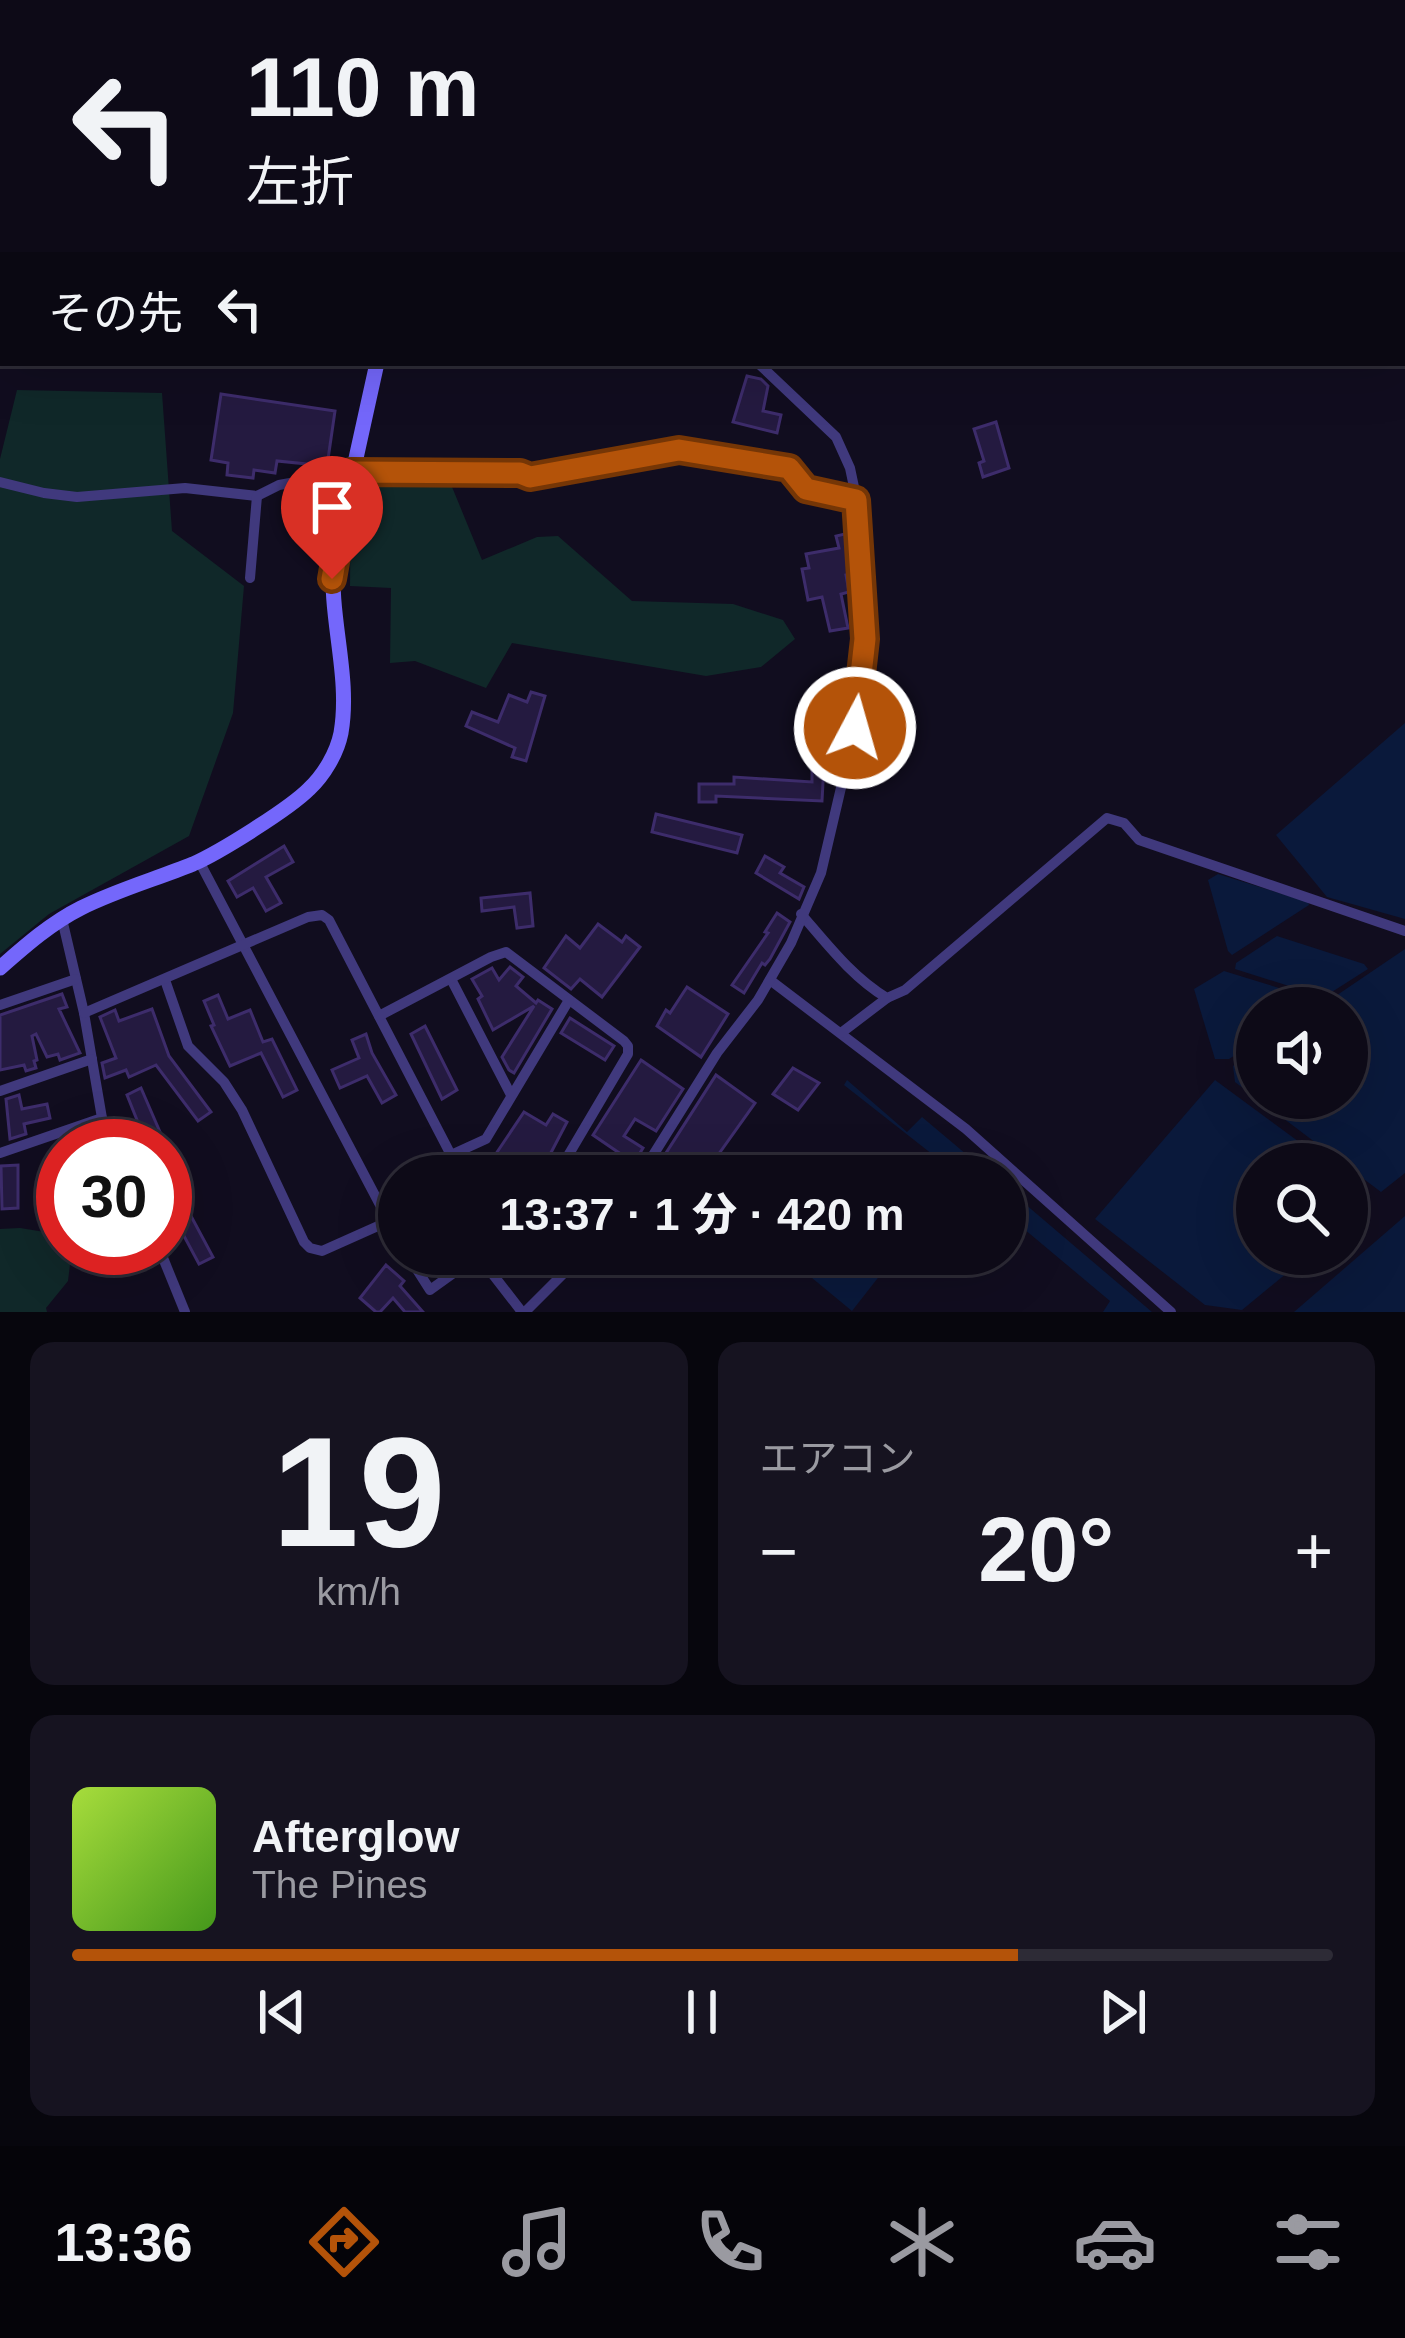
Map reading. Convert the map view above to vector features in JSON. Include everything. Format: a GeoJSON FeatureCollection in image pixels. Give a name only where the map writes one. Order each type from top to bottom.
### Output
{"type":"FeatureCollection","features":[{"type":"Feature","properties":{"kind":"street"},"geometry":{"type":"LineString","coordinates":[[0,968],[85,906],[200,861],[309,789],[333,757],[344,700],[332,579],[375,366]]}},
{"type":"Feature","properties":{"kind":"street"},"geometry":{"type":"LineString","coordinates":[[653,1155],[791,943],[820,873],[855,728],[865,639],[850,468],[836,437],[761,366]]}},
{"type":"Feature","properties":{"kind":"street"},"geometry":{"type":"LineString","coordinates":[[0,482],[77,497],[184,488],[257,496],[279,485],[351,472],[501,472],[530,477],[679,450],[789,468],[806,489],[856,500]]}},
{"type":"Feature","properties":{"kind":"street"},"geometry":{"type":"LineString","coordinates":[[250,578],[257,496]]}},
{"type":"Feature","properties":{"kind":"street"},"geometry":{"type":"LineString","coordinates":[[841,1033],[905,990],[1107,818],[1124,823],[1139,840],[1405,931]]}},
{"type":"Feature","properties":{"kind":"street"},"geometry":{"type":"LineString","coordinates":[[200,861],[378,1205]]}},
{"type":"Feature","properties":{"kind":"street"},"geometry":{"type":"LineString","coordinates":[[801,914],[832,951],[887,998]]}},
{"type":"Feature","properties":{"kind":"street"},"geometry":{"type":"LineString","coordinates":[[84,1013],[322,915],[451,1155],[486,1139],[569,1000]]}},
{"type":"Feature","properties":{"kind":"street"},"geometry":{"type":"LineString","coordinates":[[0,1153],[103,1118],[62,919]]}},
{"type":"Feature","properties":{"kind":"street"},"geometry":{"type":"LineString","coordinates":[[379,1016],[506,952],[624,1041],[628,1054],[568,1155]]}},
{"type":"Feature","properties":{"kind":"street"},"geometry":{"type":"LineString","coordinates":[[0,1005],[76,979]]}},
{"type":"Feature","properties":{"kind":"street"},"geometry":{"type":"LineString","coordinates":[[451,979],[511,1095]]}},
{"type":"Feature","properties":{"kind":"street"},"geometry":{"type":"LineString","coordinates":[[165,980],[188,1046],[224,1082],[242,1110],[304,1242],[322,1251],[378,1226]]}},
{"type":"Feature","properties":{"kind":"street"},"geometry":{"type":"LineString","coordinates":[[770,980],[967,1129],[1171,1312]]}},
{"type":"Feature","properties":{"kind":"street"},"geometry":{"type":"LineString","coordinates":[[0,1091],[92,1059]]}},
{"type":"Feature","properties":{"kind":"street"},"geometry":{"type":"LineString","coordinates":[[170,1275],[185,1312]]}},
{"type":"Feature","properties":{"kind":"street"},"geometry":{"type":"LineString","coordinates":[[420,1275],[430,1290],[451,1275]]}},
{"type":"Feature","properties":{"kind":"street"},"geometry":{"type":"LineString","coordinates":[[494,1275],[524,1312],[562,1275]]}},
{"type":"Feature","properties":{"kind":"green space"},"geometry":{"type":"Polygon","coordinates":[[[17,390],[162,393],[172,531],[244,586],[233,713],[189,836],[49,914],[0,954],[0,459],[17,390]]]}},
{"type":"Feature","properties":{"kind":"green space"},"geometry":{"type":"Polygon","coordinates":[[[351,472],[450,482],[482,560],[537,537],[558,536],[632,601],[733,604],[783,620],[795,639],[761,667],[706,676],[512,643],[486,688],[415,661],[390,663],[391,588],[350,586],[351,472]]]}},
{"type":"Feature","properties":{"kind":"green space"},"geometry":{"type":"Polygon","coordinates":[[[0,1229],[36,1231],[36,1275],[69,1275],[47,1312],[0,1312],[0,1229]]]}},
{"type":"Feature","properties":{"kind":"water"},"geometry":{"type":"Polygon","coordinates":[[[1405,723],[1405,919],[1327,897],[1276,835],[1405,723]]]}},
{"type":"Feature","properties":{"kind":"water"},"geometry":{"type":"Polygon","coordinates":[[[1218,874],[1309,905],[1232,955],[1208,880],[1218,874]]]}},
{"type":"Feature","properties":{"kind":"water"},"geometry":{"type":"Polygon","coordinates":[[[1277,936],[1368,969],[1340,987],[1292,987],[1235,969],[1236,963],[1277,936]]]}},
{"type":"Feature","properties":{"kind":"water"},"geometry":{"type":"Polygon","coordinates":[[[1405,949],[1405,1173],[1381,1192],[1368,1182],[1368,1143],[1316,1143],[1284,1119],[1368,1119],[1368,987],[1349,987],[1405,949]]]}},
{"type":"Feature","properties":{"kind":"water"},"geometry":{"type":"Polygon","coordinates":[[[1224,971],[1276,987],[1236,987],[1236,1054],[1229,1059],[1215,1059],[1194,989],[1224,971]]]}},
{"type":"Feature","properties":{"kind":"water"},"geometry":{"type":"Polygon","coordinates":[[[847,1080],[907,1132],[922,1117],[967,1155],[933,1155],[844,1085],[847,1080]]]}},
{"type":"Feature","properties":{"kind":"water"},"geometry":{"type":"Polygon","coordinates":[[[1215,1080],[1236,1095],[1236,1119],[1268,1119],[1300,1143],[1236,1143],[1236,1275],[1284,1275],[1242,1310],[1205,1305],[1095,1219],[1215,1080]]]}},
{"type":"Feature","properties":{"kind":"water"},"geometry":{"type":"Polygon","coordinates":[[[1026,1205],[1152,1312],[1103,1312],[1110,1301],[1026,1231],[1026,1205]]]}},
{"type":"Feature","properties":{"kind":"water"},"geometry":{"type":"Polygon","coordinates":[[[1405,1216],[1405,1312],[1294,1312],[1337,1275],[1368,1275],[1368,1248],[1405,1216]]]}},
{"type":"Feature","properties":{"kind":"water"},"geometry":{"type":"Polygon","coordinates":[[[808,1275],[880,1275],[852,1311],[808,1275]]]}},
{"type":"Feature","properties":{"kind":"building"},"geometry":{"type":"Polygon","coordinates":[[[747,376],[768,386],[763,411],[781,415],[777,433],[733,422],[747,376]]]}},
{"type":"Feature","properties":{"kind":"building"},"geometry":{"type":"Polygon","coordinates":[[[221,394],[335,411],[327,466],[277,461],[275,473],[254,470],[253,478],[227,475],[228,463],[211,460],[221,394]]]}},
{"type":"Feature","properties":{"kind":"building"},"geometry":{"type":"Polygon","coordinates":[[[996,422],[1009,468],[983,477],[979,463],[984,461],[974,429],[996,422]]]}},
{"type":"Feature","properties":{"kind":"building"},"geometry":{"type":"Polygon","coordinates":[[[849,533],[849,592],[841,594],[848,628],[830,631],[822,597],[808,600],[802,569],[809,568],[806,554],[839,548],[836,536],[849,533]]]}},
{"type":"Feature","properties":{"kind":"building"},"geometry":{"type":"Polygon","coordinates":[[[531,692],[545,696],[526,761],[512,757],[515,748],[466,726],[472,712],[498,722],[509,695],[527,702],[531,692]]]}},
{"type":"Feature","properties":{"kind":"building"},"geometry":{"type":"Polygon","coordinates":[[[812,745],[829,745],[822,801],[716,796],[716,802],[699,802],[699,784],[734,784],[734,777],[812,782],[812,745]]]}},
{"type":"Feature","properties":{"kind":"building"},"geometry":{"type":"Polygon","coordinates":[[[656,814],[742,835],[737,853],[652,832],[656,814]]]}},
{"type":"Feature","properties":{"kind":"building"},"geometry":{"type":"Polygon","coordinates":[[[284,846],[293,862],[266,877],[281,903],[266,911],[253,888],[237,897],[228,881],[284,846]]]}},
{"type":"Feature","properties":{"kind":"building"},"geometry":{"type":"Polygon","coordinates":[[[765,856],[784,867],[780,873],[804,887],[799,899],[756,873],[765,856]]]}},
{"type":"Feature","properties":{"kind":"building"},"geometry":{"type":"Polygon","coordinates":[[[530,893],[533,926],[517,928],[514,907],[482,911],[481,898],[530,893]]]}},
{"type":"Feature","properties":{"kind":"building"},"geometry":{"type":"Polygon","coordinates":[[[777,913],[790,922],[744,993],[732,985],[777,913]]]}},
{"type":"Feature","properties":{"kind":"building"},"geometry":{"type":"Polygon","coordinates":[[[598,924],[622,942],[626,936],[640,947],[602,997],[580,979],[571,989],[544,968],[566,936],[580,948],[598,924]]]}},
{"type":"Feature","properties":{"kind":"building"},"geometry":{"type":"Polygon","coordinates":[[[510,967],[523,977],[516,986],[552,1009],[514,1073],[502,1057],[534,1006],[493,1030],[472,979],[492,968],[499,980],[510,967]]]}},
{"type":"Feature","properties":{"kind":"building"},"geometry":{"type":"Polygon","coordinates":[[[687,987],[728,1014],[701,1057],[657,1026],[687,987]]]}},
{"type":"Feature","properties":{"kind":"building"},"geometry":{"type":"Polygon","coordinates":[[[62,994],[67,1007],[59,1009],[80,1053],[60,1060],[58,1054],[47,1057],[36,1034],[32,1036],[36,1068],[26,1071],[24,1065],[0,1070],[0,1015],[62,994]]]}},
{"type":"Feature","properties":{"kind":"building"},"geometry":{"type":"Polygon","coordinates":[[[218,995],[228,1019],[250,1010],[263,1042],[272,1039],[297,1090],[283,1097],[261,1053],[230,1066],[204,1001],[218,995]]]}},
{"type":"Feature","properties":{"kind":"building"},"geometry":{"type":"Polygon","coordinates":[[[152,1009],[169,1056],[211,1112],[198,1121],[156,1065],[129,1077],[126,1070],[105,1078],[102,1063],[116,1058],[100,1017],[115,1010],[119,1021],[152,1009]]]}},
{"type":"Feature","properties":{"kind":"building"},"geometry":{"type":"Polygon","coordinates":[[[570,1018],[614,1046],[605,1060],[561,1033],[570,1018]]]}},
{"type":"Feature","properties":{"kind":"building"},"geometry":{"type":"Polygon","coordinates":[[[425,1026],[457,1090],[442,1099],[411,1034],[425,1026]]]}},
{"type":"Feature","properties":{"kind":"building"},"geometry":{"type":"Polygon","coordinates":[[[366,1034],[396,1095],[382,1103],[367,1076],[340,1088],[332,1070],[359,1058],[352,1040],[366,1034]]]}},
{"type":"Feature","properties":{"kind":"building"},"geometry":{"type":"Polygon","coordinates":[[[641,1060],[683,1089],[656,1131],[635,1119],[624,1136],[643,1148],[639,1155],[622,1155],[593,1135],[641,1060]]]}},
{"type":"Feature","properties":{"kind":"building"},"geometry":{"type":"Polygon","coordinates":[[[793,1068],[819,1083],[798,1110],[773,1094],[793,1068]]]}},
{"type":"Feature","properties":{"kind":"building"},"geometry":{"type":"Polygon","coordinates":[[[716,1075],[755,1103],[718,1155],[665,1155],[716,1075]]]}},
{"type":"Feature","properties":{"kind":"building"},"geometry":{"type":"Polygon","coordinates":[[[141,1088],[154,1119],[137,1119],[127,1095],[141,1088]]]}},
{"type":"Feature","properties":{"kind":"building"},"geometry":{"type":"Polygon","coordinates":[[[19,1095],[22,1109],[47,1104],[50,1118],[24,1124],[26,1134],[10,1139],[6,1099],[19,1095]]]}},
{"type":"Feature","properties":{"kind":"building"},"geometry":{"type":"Polygon","coordinates":[[[524,1112],[546,1125],[553,1114],[567,1122],[550,1155],[495,1155],[524,1112]]]}},
{"type":"Feature","properties":{"kind":"building"},"geometry":{"type":"Polygon","coordinates":[[[18,1165],[18,1208],[2,1209],[1,1166],[18,1165]]]}},
{"type":"Feature","properties":{"kind":"building"},"geometry":{"type":"Polygon","coordinates":[[[192,1218],[213,1257],[199,1264],[192,1251],[192,1218]]]}},
{"type":"Feature","properties":{"kind":"building"},"geometry":{"type":"Polygon","coordinates":[[[378,1275],[397,1275],[404,1281],[400,1286],[423,1312],[405,1312],[393,1298],[376,1312],[360,1298],[378,1275]]]}},
{"type":"Feature","properties":{"kind":"route"},"geometry":{"type":"LineString","coordinates":[[332,579],[351,472],[520,473],[530,477],[679,450],[789,468],[806,489],[856,500],[865,639],[855,728]]}}]}
